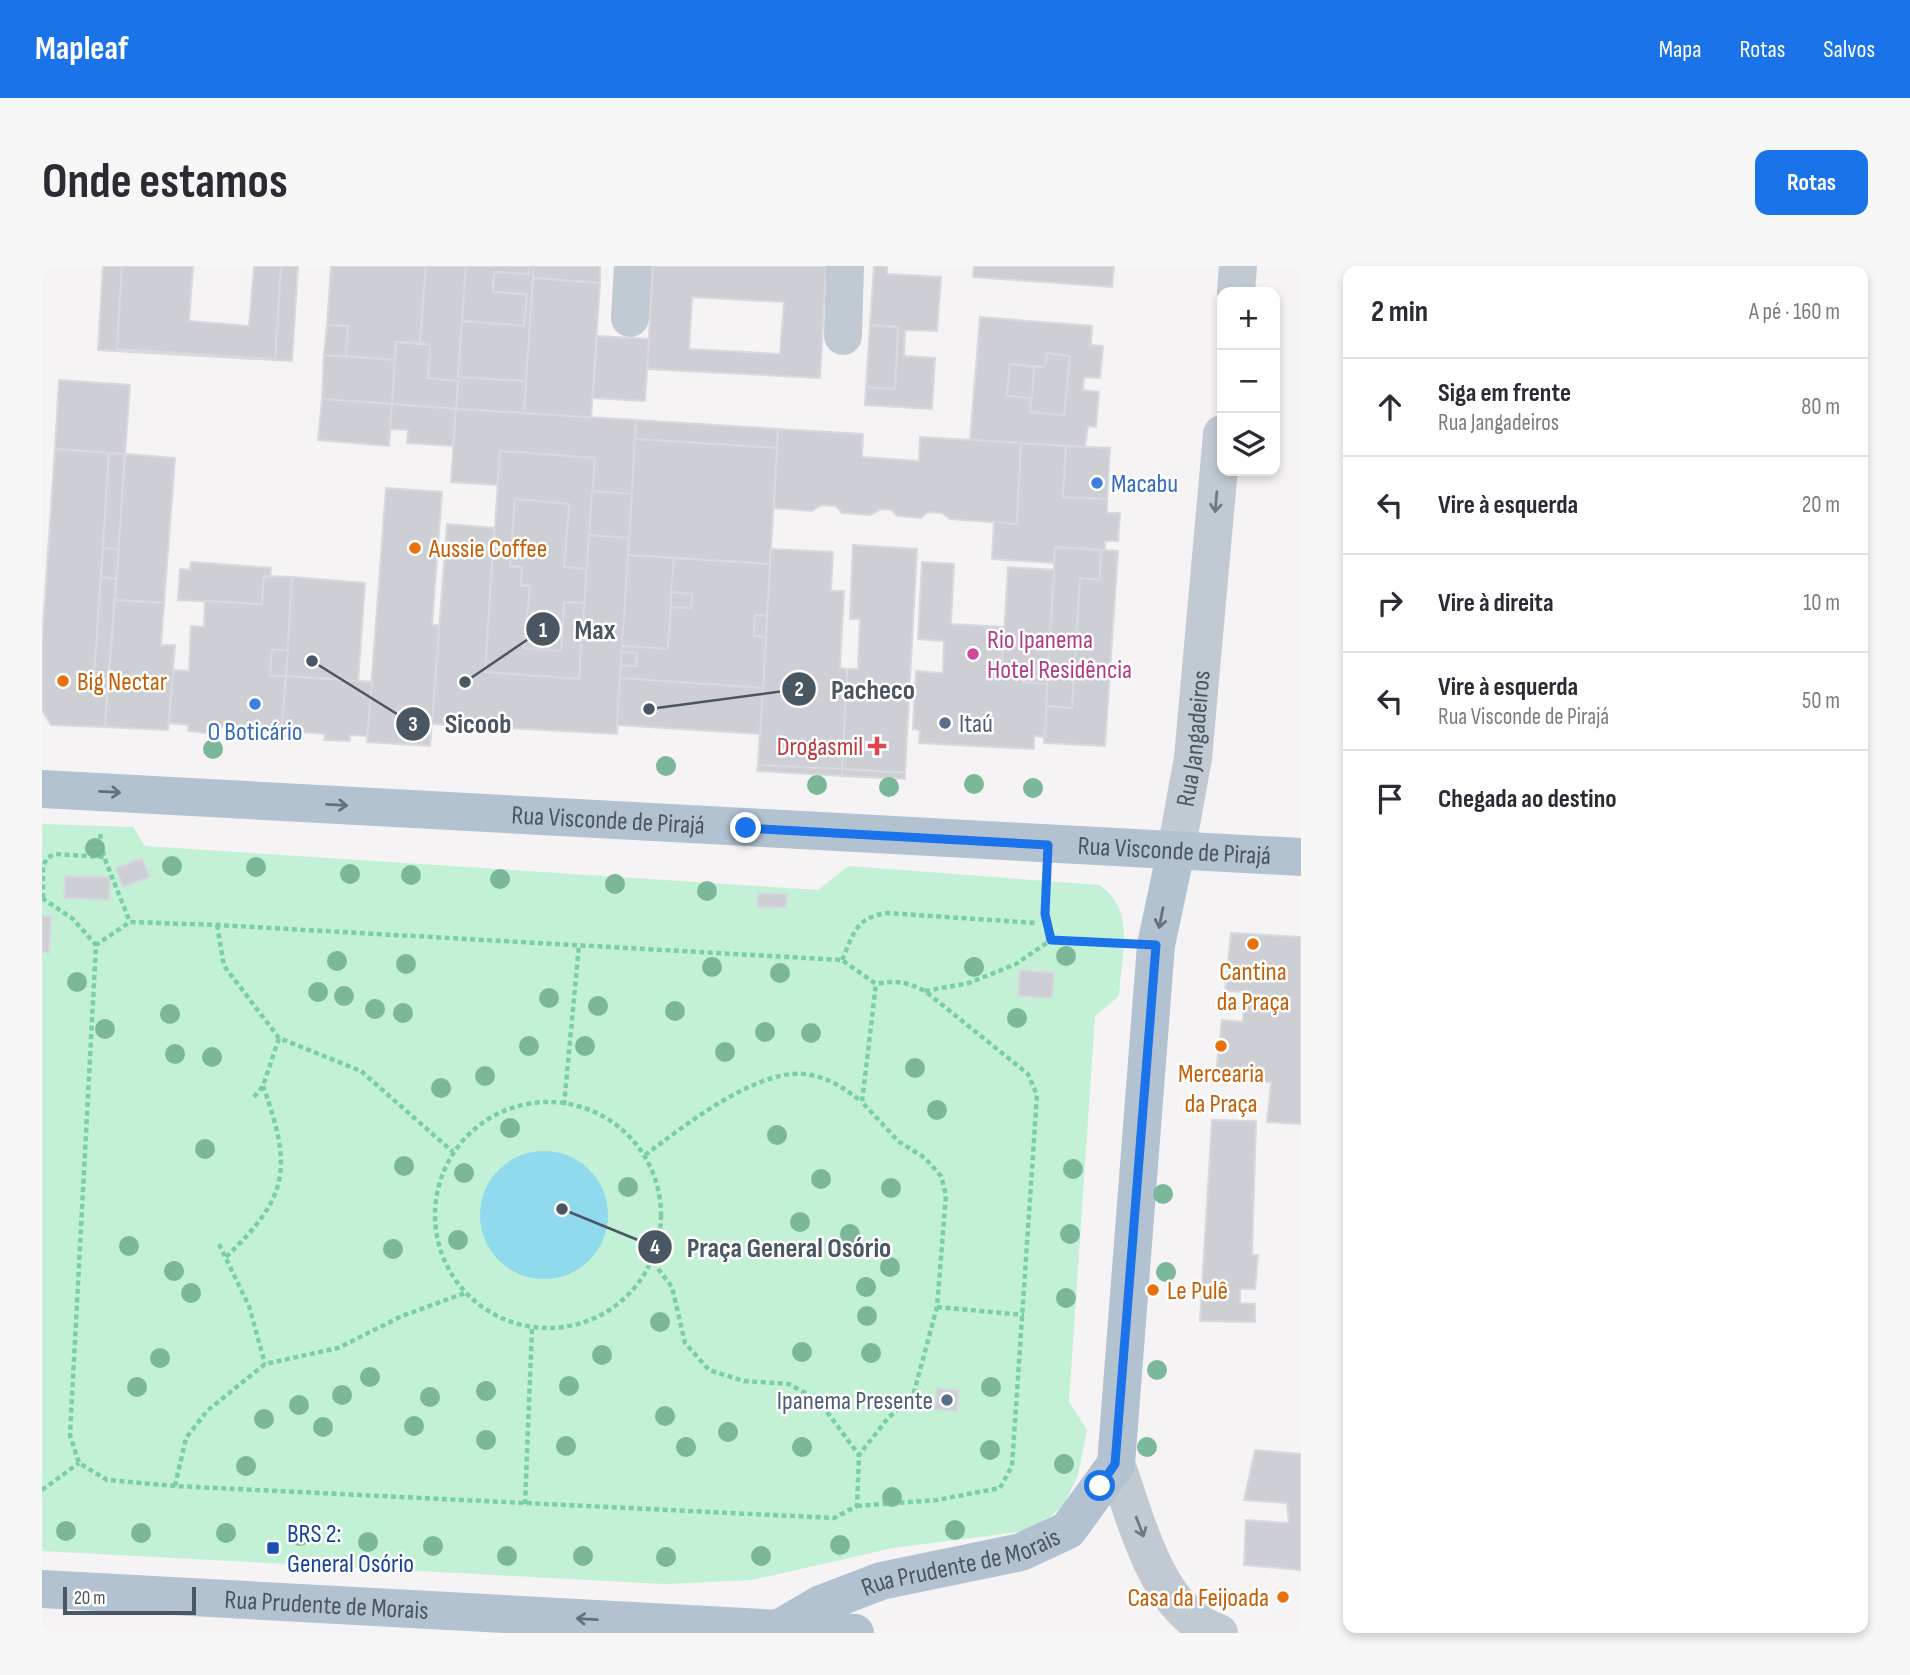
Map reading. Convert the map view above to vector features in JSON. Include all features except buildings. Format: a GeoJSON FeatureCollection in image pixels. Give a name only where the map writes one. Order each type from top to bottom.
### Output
{"type":"FeatureCollection","features":[{"type":"Feature","properties":{"kind":"main road","name":"Rua Visconde de Pirajá"},"geometry":{"type":"LineString","coordinates":[[42,789],[1301,857]]}},
{"type":"Feature","properties":{"kind":"main road","name":"Rua Jangadeiros"},"geometry":{"type":"LineString","coordinates":[[1115,1464],[1156,945],[1175,851]]}},
{"type":"Feature","properties":{"kind":"main road","name":"Rua Prudente de Morais"},"geometry":{"type":"LineString","coordinates":[[778,1629],[821,1604],[881,1581],[1021,1552],[1068,1530],[1115,1464]]}},
{"type":"Feature","properties":{"kind":"main road","name":"Rua Prudente de Morais"},"geometry":{"type":"LineString","coordinates":[[42,1589],[855,1633]]}},
{"type":"Feature","properties":{"kind":"street"},"geometry":{"type":"LineString","coordinates":[[629,318],[633,266]]}},
{"type":"Feature","properties":{"kind":"street"},"geometry":{"type":"LineString","coordinates":[[842,336],[845,266]]}},
{"type":"Feature","properties":{"kind":"street"},"geometry":{"type":"LineString","coordinates":[[1236,287],[1238,266]]}},
{"type":"Feature","properties":{"kind":"street","name":"Rua Jangadeiros"},"geometry":{"type":"LineString","coordinates":[[1175,851],[1193,758],[1218,476]]}},
{"type":"Feature","properties":{"kind":"street","name":"Rua Jangadeiros"},"geometry":{"type":"LineString","coordinates":[[1115,1464],[1163,1585],[1180,1608],[1199,1626],[1219,1633]]}},
{"type":"Feature","properties":{"kind":"path"},"geometry":{"type":"LineString","coordinates":[[99,791],[97,826],[104,844],[104,857],[130,922]]}},
{"type":"Feature","properties":{"kind":"path"},"geometry":{"type":"LineString","coordinates":[[1048,845],[1045,914],[1051,940]]}},
{"type":"Feature","properties":{"kind":"path"},"geometry":{"type":"LineString","coordinates":[[96,945],[130,922],[579,945],[842,960],[876,984],[908,982],[925,991],[1028,1074],[1037,1095],[1012,1466],[1000,1488],[937,1500],[857,1506],[834,1518],[175,1486],[107,1480],[79,1463],[70,1435],[96,945],[73,919],[42,898],[43,866],[47,858],[55,854],[104,857]]}},
{"type":"Feature","properties":{"kind":"path"},"geometry":{"type":"LineString","coordinates":[[842,960],[856,927],[868,916],[887,913],[1036,923]]}},
{"type":"Feature","properties":{"kind":"path"},"geometry":{"type":"LineString","coordinates":[[217,925],[224,966],[279,1038],[361,1071],[453,1152]]}},
{"type":"Feature","properties":{"kind":"path"},"geometry":{"type":"LineString","coordinates":[[925,991],[970,983],[1016,964],[1051,940],[1156,945]]}},
{"type":"Feature","properties":{"kind":"path"},"geometry":{"type":"LineString","coordinates":[[564,1105],[579,945]]}},
{"type":"Feature","properties":{"kind":"path"},"geometry":{"type":"LineString","coordinates":[[862,1102],[876,984]]}},
{"type":"Feature","properties":{"kind":"path"},"geometry":{"type":"LineString","coordinates":[[254,1097],[263,1086],[279,1038]]}},
{"type":"Feature","properties":{"kind":"path"},"geometry":{"type":"LineString","coordinates":[[645,1155],[709,1108],[761,1080],[808,1074],[839,1084],[862,1102],[898,1141],[925,1158],[942,1176],[946,1195],[937,1307],[914,1396],[888,1418],[859,1455],[857,1506]]}},
{"type":"Feature","properties":{"kind":"path"},"geometry":{"type":"LineString","coordinates":[[226,1257],[251,1233],[274,1200],[281,1176],[282,1147],[263,1086]]}},
{"type":"Feature","properties":{"kind":"path"},"geometry":{"type":"LineString","coordinates":[[552,1102],[564,1105],[589,1109],[621,1127],[645,1155],[660,1189],[662,1225],[653,1262],[633,1292],[604,1315],[569,1327],[532,1328],[496,1316],[465,1293],[444,1262],[434,1225],[438,1186],[453,1152],[480,1124],[514,1107],[552,1102]]}},
{"type":"Feature","properties":{"kind":"path"},"geometry":{"type":"LineString","coordinates":[[219,1244],[249,1306],[265,1364]]}},
{"type":"Feature","properties":{"kind":"path"},"geometry":{"type":"LineString","coordinates":[[653,1262],[672,1287],[685,1343],[709,1370],[744,1381],[789,1384],[818,1400],[859,1455]]}},
{"type":"Feature","properties":{"kind":"path"},"geometry":{"type":"LineString","coordinates":[[175,1486],[186,1438],[207,1411],[265,1364],[338,1348],[402,1316],[465,1293]]}},
{"type":"Feature","properties":{"kind":"path"},"geometry":{"type":"LineString","coordinates":[[937,1307],[1024,1315]]}},
{"type":"Feature","properties":{"kind":"path"},"geometry":{"type":"LineString","coordinates":[[525,1504],[532,1328]]}},
{"type":"Feature","properties":{"kind":"path"},"geometry":{"type":"LineString","coordinates":[[42,1490],[79,1463]]}},
{"type":"Feature","properties":{"kind":"green space"},"geometry":{"type":"Polygon","coordinates":[[[42,824],[133,827],[145,846],[818,890],[848,866],[1099,885],[1111,895],[1118,907],[1123,921],[1124,950],[1119,996],[1095,1016],[1069,1402],[1087,1430],[1078,1475],[1063,1506],[1033,1530],[893,1548],[752,1580],[665,1584],[42,1551],[42,824]]]}},
{"type":"Feature","properties":{"kind":"water"},"geometry":{"type":"Polygon","coordinates":[[[544,1151],[569,1156],[589,1170],[603,1190],[608,1215],[603,1240],[589,1260],[569,1274],[544,1279],[519,1274],[499,1260],[485,1240],[480,1215],[485,1190],[499,1170],[519,1156],[544,1151]]]}},
{"type":"Feature","properties":{"kind":"place","name":"Macabu"},"geometry":{"type":"Point","coordinates":[1097,483]}},
{"type":"Feature","properties":{"kind":"place","name":"Aussie Coffee"},"geometry":{"type":"Point","coordinates":[415,548]}},
{"type":"Feature","properties":{"kind":"place","name":"Rio Ipanema Hotel Residência"},"geometry":{"type":"Point","coordinates":[973,654]}},
{"type":"Feature","properties":{"kind":"place","name":"Sicoob"},"geometry":{"type":"Point","coordinates":[312,661]}},
{"type":"Feature","properties":{"kind":"place","name":"Big Nectar"},"geometry":{"type":"Point","coordinates":[63,681]}},
{"type":"Feature","properties":{"kind":"place","name":"Max"},"geometry":{"type":"Point","coordinates":[465,682]}},
{"type":"Feature","properties":{"kind":"place","name":"O Boticário"},"geometry":{"type":"Point","coordinates":[255,704]}},
{"type":"Feature","properties":{"kind":"place","name":"Pacheco"},"geometry":{"type":"Point","coordinates":[649,709]}},
{"type":"Feature","properties":{"kind":"place","name":"Itaú"},"geometry":{"type":"Point","coordinates":[945,723]}},
{"type":"Feature","properties":{"kind":"place","name":"Drogasmil"},"geometry":{"type":"Point","coordinates":[877,746]}},
{"type":"Feature","properties":{"kind":"place","name":"Cantina da Praça"},"geometry":{"type":"Point","coordinates":[1253,944]}},
{"type":"Feature","properties":{"kind":"place","name":"Mercearia da Praça"},"geometry":{"type":"Point","coordinates":[1221,1046]}},
{"type":"Feature","properties":{"kind":"place","name":"Praça General Osório"},"geometry":{"type":"Point","coordinates":[562,1209]}},
{"type":"Feature","properties":{"kind":"place","name":"Le Pulê"},"geometry":{"type":"Point","coordinates":[1153,1290]}},
{"type":"Feature","properties":{"kind":"place","name":"Ipanema Presente"},"geometry":{"type":"Point","coordinates":[947,1400]}},
{"type":"Feature","properties":{"kind":"place","name":"BRS 2: General Osório"},"geometry":{"type":"Point","coordinates":[273,1548]}},
{"type":"Feature","properties":{"kind":"place","name":"Casa da Feijoada"},"geometry":{"type":"Point","coordinates":[1283,1597]}},
{"type":"Feature","properties":{"kind":"route"},"geometry":{"type":"LineString","coordinates":[[746,828],[1048,845],[1045,914],[1051,940],[1156,945],[1115,1464],[1100,1486]]}}]}
